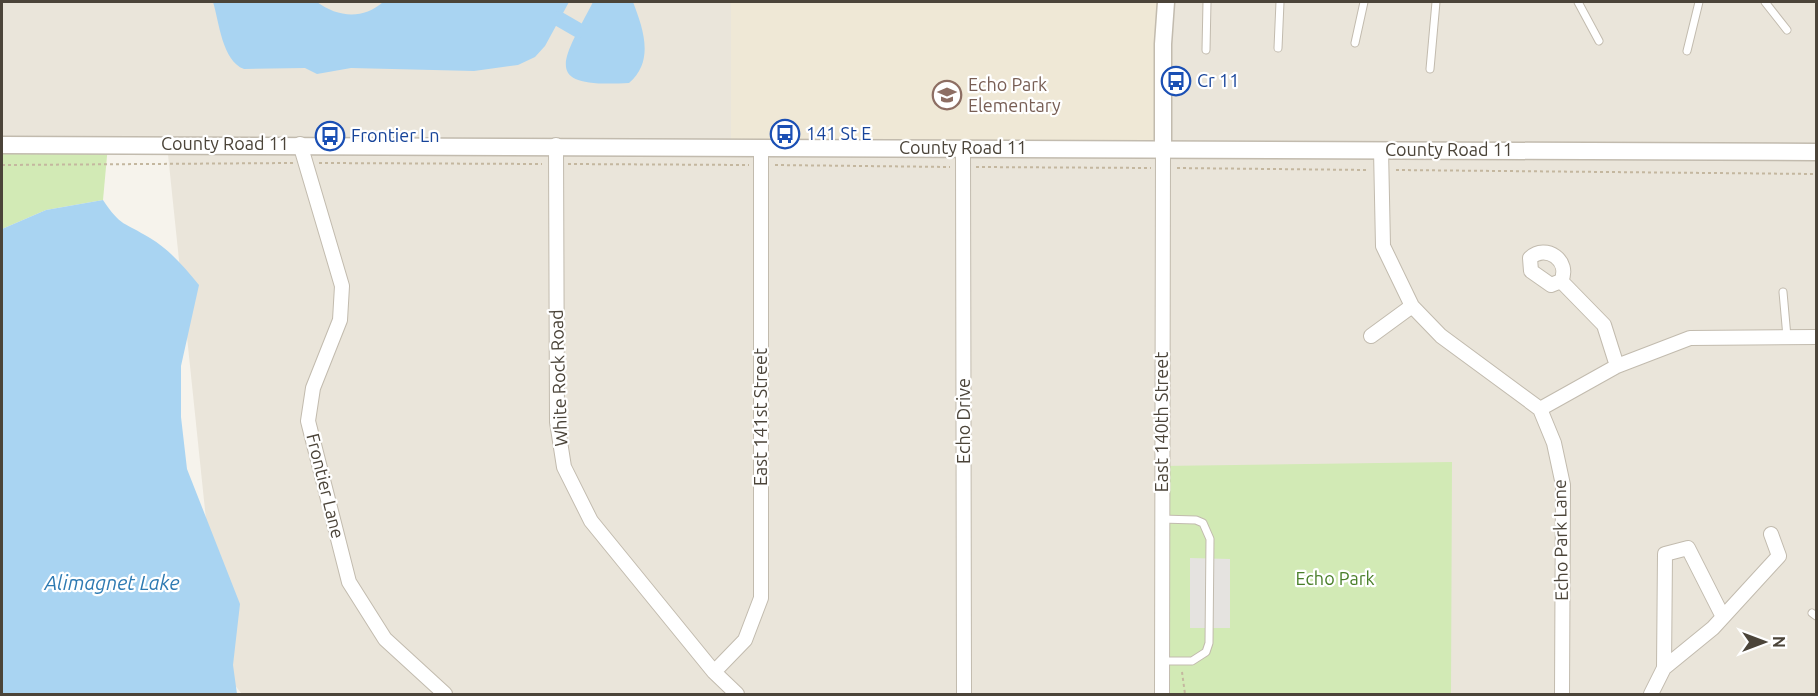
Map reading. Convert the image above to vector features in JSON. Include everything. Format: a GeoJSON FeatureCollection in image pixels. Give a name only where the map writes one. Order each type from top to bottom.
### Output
{"type":"FeatureCollection","features":[{"type":"Feature","properties":{"kind":"street"},"geometry":{"type":"LineString","coordinates":[[1163,149],[1163,44],[1166,2]]}},
{"type":"Feature","properties":{"kind":"street","name":"County Road 11"},"geometry":{"type":"LineString","coordinates":[[2,145],[300,144],[1816,152]]}},
{"type":"Feature","properties":{"kind":"street","name":"Frontier Lane"},"geometry":{"type":"LineString","coordinates":[[300,144],[342,286],[340,320],[313,388],[309,421],[350,582],[385,639],[445,694]]}},
{"type":"Feature","properties":{"kind":"street","name":"White Rock Road"},"geometry":{"type":"LineString","coordinates":[[556,145],[557,422],[564,467],[591,521],[714,672],[737,694]]}},
{"type":"Feature","properties":{"kind":"street","name":"East 141st Street"},"geometry":{"type":"LineString","coordinates":[[714,672],[745,640],[761,598],[761,147]]}},
{"type":"Feature","properties":{"kind":"street","name":"Echo Drive"},"geometry":{"type":"LineString","coordinates":[[963,148],[964,694]]}},
{"type":"Feature","properties":{"kind":"street","name":"East 140th Street"},"geometry":{"type":"LineString","coordinates":[[1162,694],[1163,149]]}},
{"type":"Feature","properties":{"kind":"street"},"geometry":{"type":"LineString","coordinates":[[1381,150],[1383,246],[1412,306],[1441,336],[1540,409],[1617,366],[1690,338],[1816,337]]}},
{"type":"Feature","properties":{"kind":"street"},"geometry":{"type":"LineString","coordinates":[[1562,280],[1604,325],[1617,366]]}},
{"type":"Feature","properties":{"kind":"street"},"geometry":{"type":"LineString","coordinates":[[1371,336],[1412,306]]}},
{"type":"Feature","properties":{"kind":"street","name":"Echo Park Lane"},"geometry":{"type":"LineString","coordinates":[[1540,409],[1554,443],[1563,485],[1562,694]]}},
{"type":"Feature","properties":{"kind":"street"},"geometry":{"type":"LineString","coordinates":[[1651,694],[1664,668],[1723,617],[1779,556],[1772,534]]}},
{"type":"Feature","properties":{"kind":"street"},"geometry":{"type":"LineString","coordinates":[[1664,668],[1665,554],[1688,548],[1723,617]]}},
{"type":"Feature","properties":{"kind":"lane"},"geometry":{"type":"LineString","coordinates":[[1206,50],[1207,2]]}},
{"type":"Feature","properties":{"kind":"lane"},"geometry":{"type":"LineString","coordinates":[[1278,48],[1280,2]]}},
{"type":"Feature","properties":{"kind":"lane"},"geometry":{"type":"LineString","coordinates":[[1355,43],[1364,2]]}},
{"type":"Feature","properties":{"kind":"lane"},"geometry":{"type":"LineString","coordinates":[[1430,69],[1436,2]]}},
{"type":"Feature","properties":{"kind":"lane"},"geometry":{"type":"LineString","coordinates":[[1578,2],[1599,41]]}},
{"type":"Feature","properties":{"kind":"lane"},"geometry":{"type":"LineString","coordinates":[[1687,51],[1699,2]]}},
{"type":"Feature","properties":{"kind":"lane"},"geometry":{"type":"LineString","coordinates":[[1765,2],[1787,30]]}},
{"type":"Feature","properties":{"kind":"lane"},"geometry":{"type":"LineString","coordinates":[[1783,292],[1787,338]]}},
{"type":"Feature","properties":{"kind":"lane"},"geometry":{"type":"LineString","coordinates":[[1161,519],[1196,520],[1203,523],[1210,539],[1209,643],[1206,652],[1192,661],[1162,661]]}},
{"type":"Feature","properties":{"kind":"path"},"geometry":{"type":"LineString","coordinates":[[2,165],[306,163],[761,165],[1816,174]]}},
{"type":"Feature","properties":{"kind":"path"},"geometry":{"type":"LineString","coordinates":[[1181,666],[1185,694]]}},
{"type":"Feature","properties":{"kind":"shaded area"},"geometry":{"type":"Polygon","coordinates":[[[2,2],[1816,2],[1816,694],[242,694],[233,683],[207,529],[167,145],[2,145],[2,2]]]}},
{"type":"Feature","properties":{"kind":"shaded area","name":"Echo Park Elementary"},"geometry":{"type":"Polygon","coordinates":[[[731,2],[1166,2],[1163,149],[731,146],[731,2]]]}},
{"type":"Feature","properties":{"kind":"shaded area"},"geometry":{"type":"Polygon","coordinates":[[[1190,558],[1230,559],[1230,628],[1190,628],[1190,558]]]}},
{"type":"Feature","properties":{"kind":"green space"},"geometry":{"type":"Polygon","coordinates":[[[2,145],[108,145],[103,200],[46,210],[2,229],[2,145]]]}},
{"type":"Feature","properties":{"kind":"green space","name":"Echo Park"},"geometry":{"type":"Polygon","coordinates":[[[1452,462],[1451,694],[1162,694],[1161,466],[1452,462]]]}},
{"type":"Feature","properties":{"kind":"water"},"geometry":{"type":"Polygon","coordinates":[[[213,2],[317,2],[333,11],[359,14],[383,2],[569,2],[545,46],[535,57],[518,65],[474,71],[351,68],[317,74],[305,68],[244,69],[237,65],[226,49],[213,2]]]}},
{"type":"Feature","properties":{"kind":"water"},"geometry":{"type":"Polygon","coordinates":[[[593,2],[633,2],[643,33],[644,55],[642,65],[629,83],[581,81],[570,75],[566,67],[567,55],[593,2]]]}},
{"type":"Feature","properties":{"kind":"water","name":"Alimagnet Lake"},"geometry":{"type":"Polygon","coordinates":[[[103,200],[119,220],[170,253],[199,285],[181,366],[181,417],[187,469],[240,604],[233,665],[237,694],[2,694],[2,229],[46,210],[103,200]]]}},
{"type":"Feature","properties":{"kind":"waterway"},"geometry":{"type":"LineString","coordinates":[[559,19],[578,30]]}},
{"type":"Feature","properties":{"kind":"place","name":"Cr 11"},"geometry":{"type":"Point","coordinates":[1176,81]}},
{"type":"Feature","properties":{"kind":"place","name":"Echo Park Elementary"},"geometry":{"type":"Point","coordinates":[947,95]}},
{"type":"Feature","properties":{"kind":"place","name":"141 St E"},"geometry":{"type":"Point","coordinates":[785,134]}},
{"type":"Feature","properties":{"kind":"place","name":"Frontier Ln"},"geometry":{"type":"Point","coordinates":[330,136]}}]}
